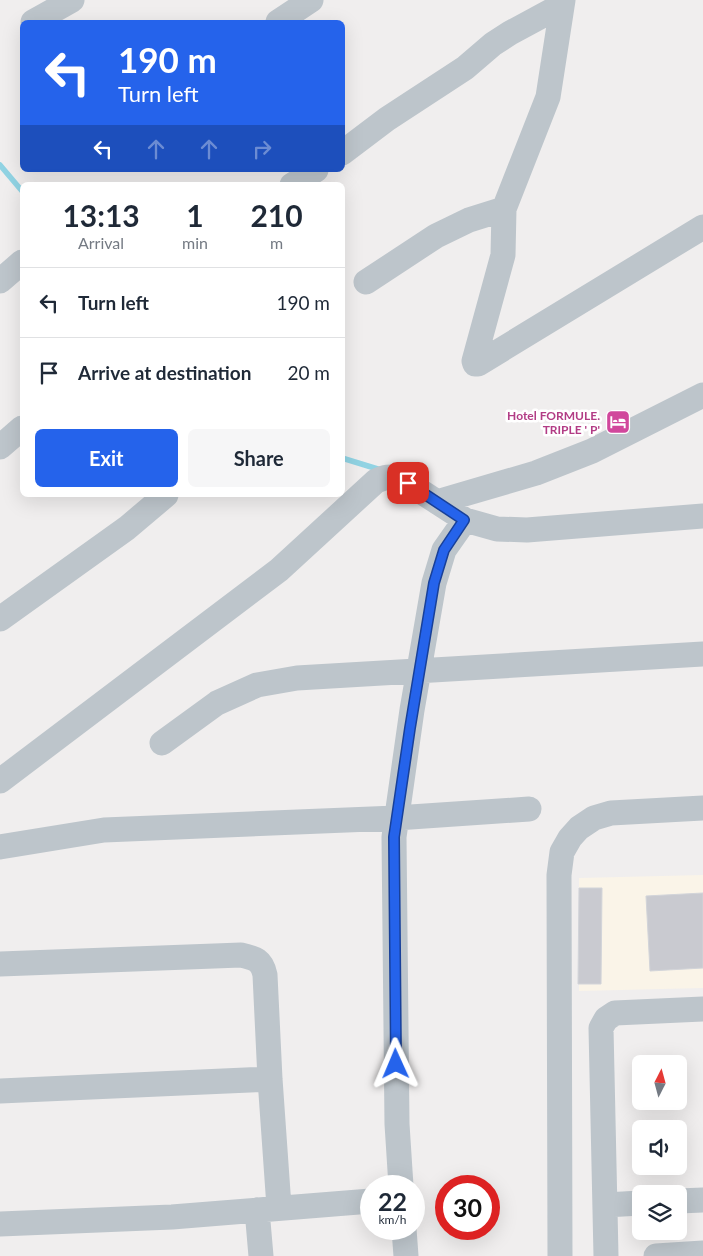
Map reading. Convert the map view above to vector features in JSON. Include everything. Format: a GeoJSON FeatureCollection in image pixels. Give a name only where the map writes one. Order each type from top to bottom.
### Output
{"type":"FeatureCollection","features":[{"type":"Feature","properties":{"kind":"street"},"geometry":{"type":"LineString","coordinates":[[37,20],[72,0]]}},
{"type":"Feature","properties":{"kind":"street"},"geometry":{"type":"LineString","coordinates":[[281,20],[311,0]]}},
{"type":"Feature","properties":{"kind":"street"},"geometry":{"type":"LineString","coordinates":[[345,151],[387,119],[464,68],[493,44],[562,2]]}},
{"type":"Feature","properties":{"kind":"street"},"geometry":{"type":"LineString","coordinates":[[562,2],[548,97],[504,209],[503,255],[474,361],[475,364],[478,364],[703,227]]}},
{"type":"Feature","properties":{"kind":"street"},"geometry":{"type":"LineString","coordinates":[[297,182],[313,172]]}},
{"type":"Feature","properties":{"kind":"street"},"geometry":{"type":"LineString","coordinates":[[366,282],[436,236],[469,220],[504,209]]}},
{"type":"Feature","properties":{"kind":"street"},"geometry":{"type":"LineString","coordinates":[[0,281],[20,264]]}},
{"type":"Feature","properties":{"kind":"street"},"geometry":{"type":"LineString","coordinates":[[437,502],[536,473],[592,451],[703,395]]}},
{"type":"Feature","properties":{"kind":"street"},"geometry":{"type":"LineString","coordinates":[[0,447],[20,430]]}},
{"type":"Feature","properties":{"kind":"street"},"geometry":{"type":"LineString","coordinates":[[0,781],[279,570],[376,481],[391,476],[400,478],[464,520],[497,529],[528,530],[703,516]]}},
{"type":"Feature","properties":{"kind":"street"},"geometry":{"type":"LineString","coordinates":[[0,619],[127,528],[164,497]]}},
{"type":"Feature","properties":{"kind":"street"},"geometry":{"type":"LineString","coordinates":[[400,1175],[397,1124],[393,877],[396,818],[434,583],[444,550],[464,520]]}},
{"type":"Feature","properties":{"kind":"street"},"geometry":{"type":"LineString","coordinates":[[162,743],[217,703],[257,685],[297,678],[703,654]]}},
{"type":"Feature","properties":{"kind":"street"},"geometry":{"type":"LineString","coordinates":[[560,1256],[559,875],[562,852],[574,833],[594,818],[611,813],[703,808]]}},
{"type":"Feature","properties":{"kind":"street"},"geometry":{"type":"LineString","coordinates":[[0,847],[104,830],[396,818],[529,809]]}},
{"type":"Feature","properties":{"kind":"street"},"geometry":{"type":"LineString","coordinates":[[0,964],[241,955],[259,961],[265,975],[270,1079],[268,1208],[262,1256]]}},
{"type":"Feature","properties":{"kind":"street"},"geometry":{"type":"LineString","coordinates":[[606,1256],[601,1028],[606,1019],[615,1013],[703,1010]]}},
{"type":"Feature","properties":{"kind":"street"},"geometry":{"type":"LineString","coordinates":[[0,1091],[270,1079]]}},
{"type":"Feature","properties":{"kind":"street"},"geometry":{"type":"LineString","coordinates":[[687,1201],[703,1200]]}},
{"type":"Feature","properties":{"kind":"street"},"geometry":{"type":"LineString","coordinates":[[0,1224],[172,1217],[360,1202]]}},
{"type":"Feature","properties":{"kind":"street"},"geometry":{"type":"LineString","coordinates":[[605,1205],[632,1204]]}},
{"type":"Feature","properties":{"kind":"street"},"geometry":{"type":"LineString","coordinates":[[405,1240],[406,1256]]}},
{"type":"Feature","properties":{"kind":"street"},"geometry":{"type":"LineString","coordinates":[[656,1256],[703,1253]]}},
{"type":"Feature","properties":{"kind":"shaded area"},"geometry":{"type":"Polygon","coordinates":[[[703,875],[703,988],[579,991],[579,878],[703,875]]]}},
{"type":"Feature","properties":{"kind":"building"},"geometry":{"type":"Polygon","coordinates":[[[579,888],[602,888],[601,984],[578,984],[579,888]]]}},
{"type":"Feature","properties":{"kind":"building"},"geometry":{"type":"Polygon","coordinates":[[[703,893],[703,968],[650,971],[646,896],[703,893]]]}},
{"type":"Feature","properties":{"kind":"waterway"},"geometry":{"type":"LineString","coordinates":[[0,165],[20,189]]}},
{"type":"Feature","properties":{"kind":"waterway"},"geometry":{"type":"LineString","coordinates":[[345,459],[381,470]]}},
{"type":"Feature","properties":{"kind":"place","name":"Hotel FORMULE. TRIPLE ' P'"},"geometry":{"type":"Point","coordinates":[618,422]}},
{"type":"Feature","properties":{"kind":"route"},"geometry":{"type":"LineString","coordinates":[[396,1064],[393,867],[396,818],[434,583],[444,550],[464,520],[408,483]]}}]}
